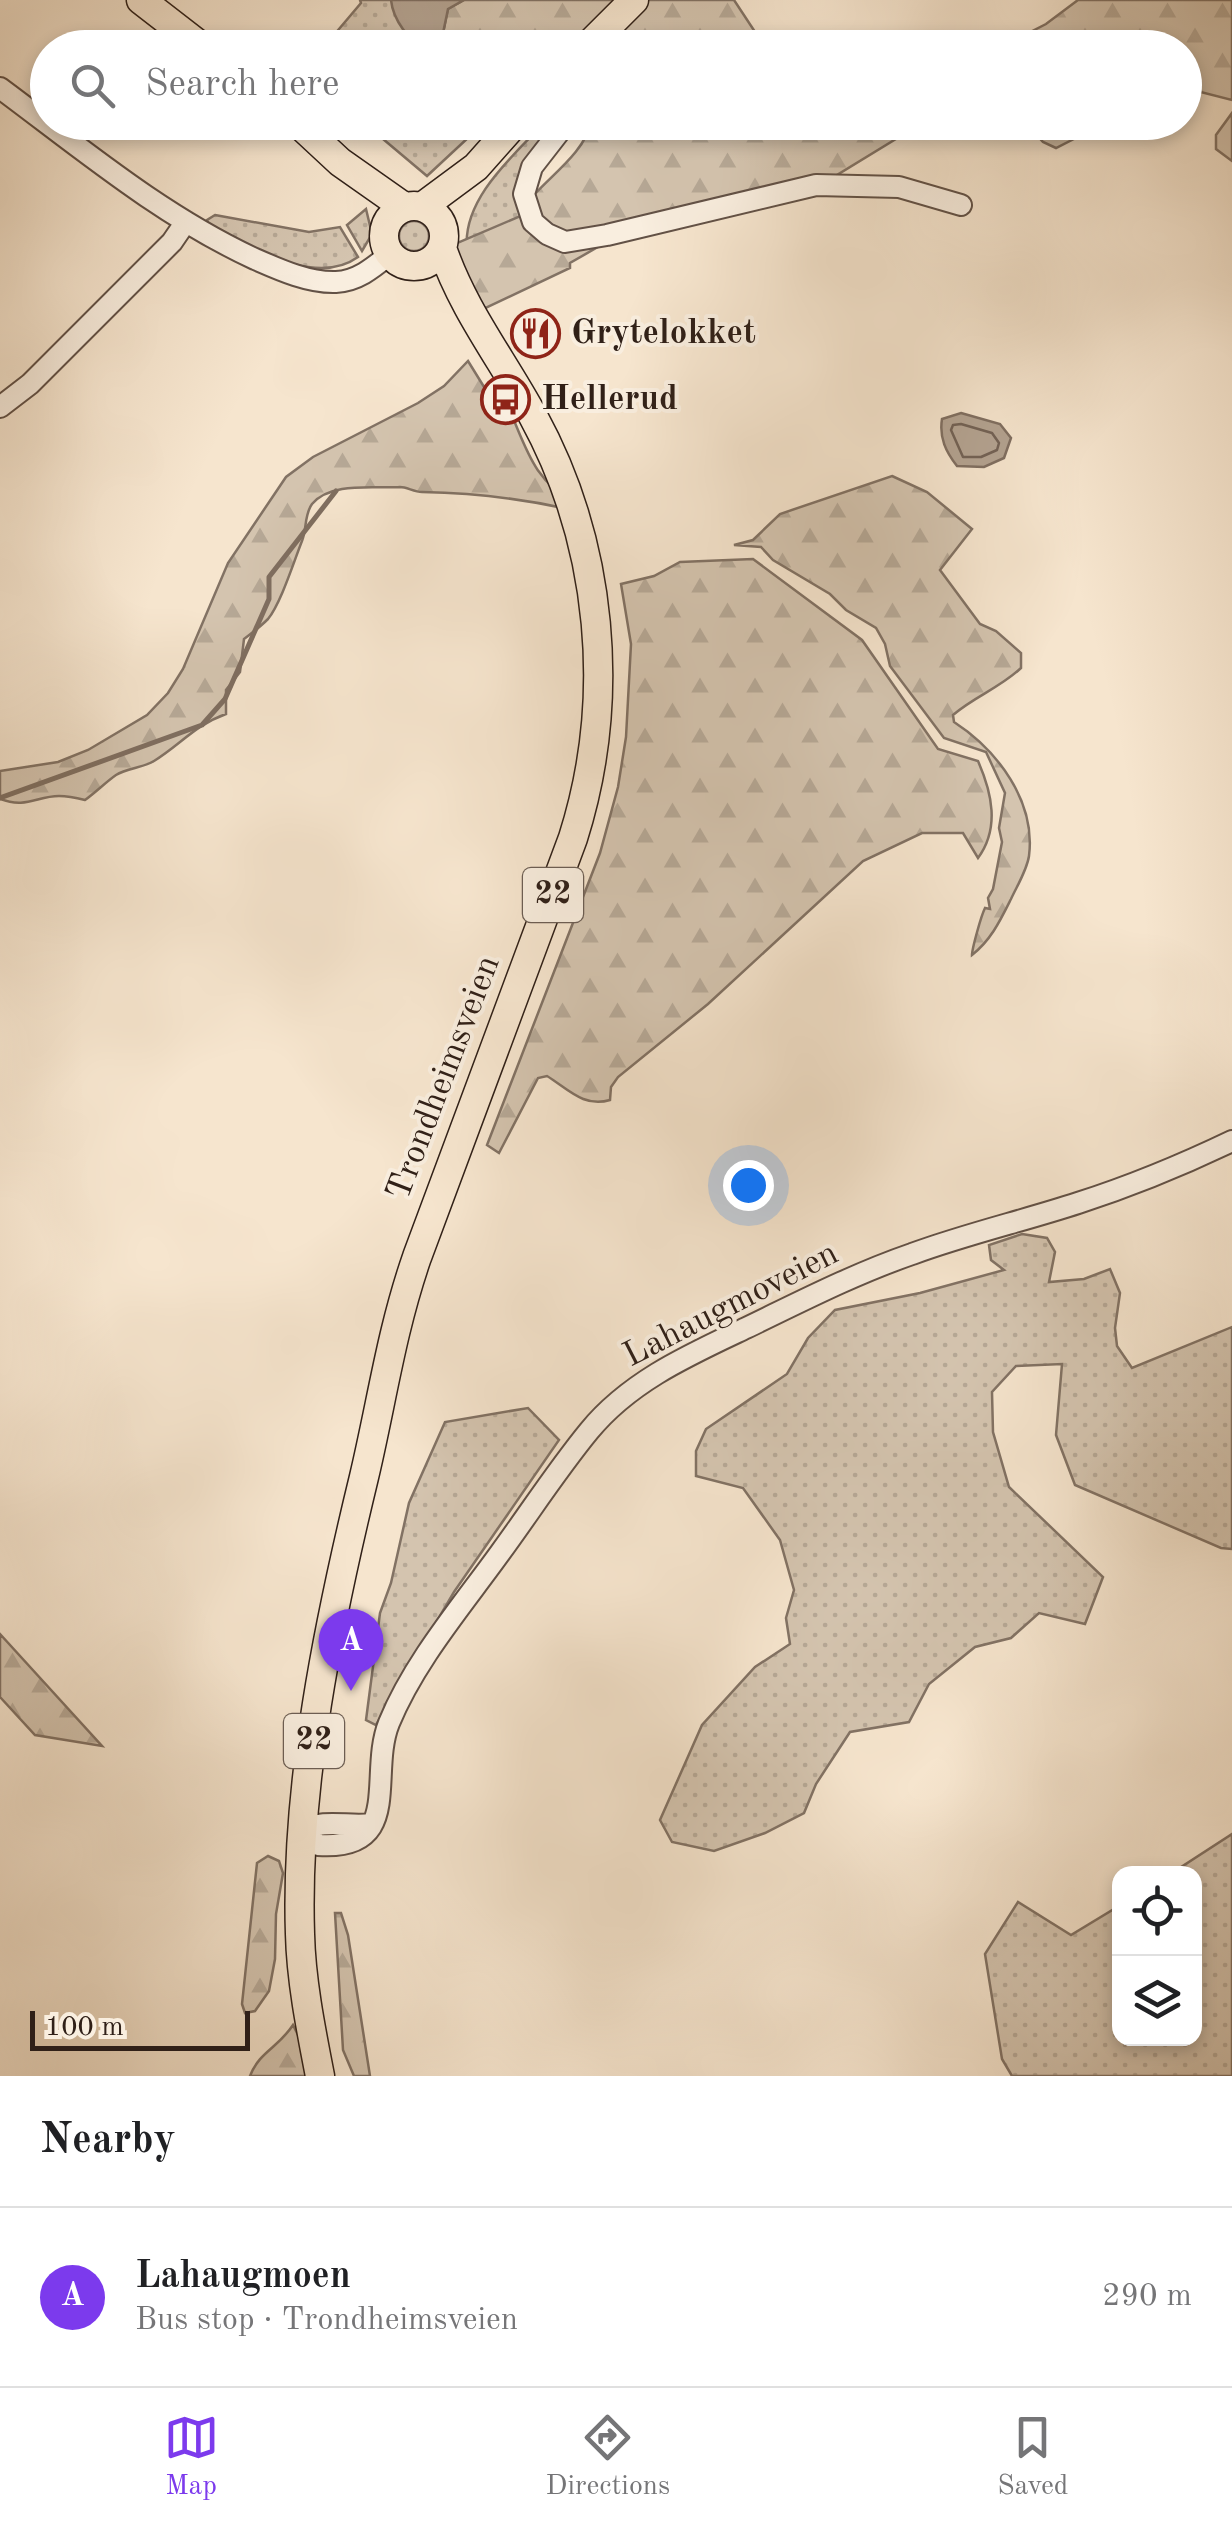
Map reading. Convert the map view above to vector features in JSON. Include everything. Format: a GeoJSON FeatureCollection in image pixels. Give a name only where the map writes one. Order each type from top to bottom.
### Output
{"type":"FeatureCollection","features":[{"type":"Feature","properties":{"kind":"main road"},"geometry":{"type":"LineString","coordinates":[[142,0],[180,30]]}},
{"type":"Feature","properties":{"kind":"main road"},"geometry":{"type":"LineString","coordinates":[[604,30],[634,0]]}},
{"type":"Feature","properties":{"kind":"main road","name":"22"},"geometry":{"type":"LineString","coordinates":[[316,140],[404,213],[435,214],[442,238]]}},
{"type":"Feature","properties":{"kind":"main road"},"geometry":{"type":"LineString","coordinates":[[390,254],[384,237],[404,213],[476,167],[500,140]]}},
{"type":"Feature","properties":{"kind":"main road"},"geometry":{"type":"LineString","coordinates":[[418,266],[430,262],[476,167]]}},
{"type":"Feature","properties":{"kind":"main road","name":"Trondheimsveien"},"geometry":{"type":"LineString","coordinates":[[320,2076],[310,2011],[314,1832],[360,1540],[364,1474],[380,1387],[401,1304],[572,838],[587,788],[597,721],[594,613],[586,557],[573,510],[532,415],[472,320],[442,238]]}},
{"type":"Feature","properties":{"kind":"main road","name":"22"},"geometry":{"type":"LineString","coordinates":[[390,254],[402,264],[418,266]]}},
{"type":"Feature","properties":{"kind":"main road","name":"Trondheimsveien"},"geometry":{"type":"LineString","coordinates":[[418,266],[472,320]]}},
{"type":"Feature","properties":{"kind":"street"},"geometry":{"type":"LineString","coordinates":[[0,88],[30,110]]}},
{"type":"Feature","properties":{"kind":"street"},"geometry":{"type":"LineString","coordinates":[[71,140],[185,223],[270,265],[336,282],[358,276],[390,254]]}},
{"type":"Feature","properties":{"kind":"street"},"geometry":{"type":"LineString","coordinates":[[553,140],[532,166],[524,194],[533,222],[546,234],[565,242],[816,185],[899,187],[961,205]]}},
{"type":"Feature","properties":{"kind":"street"},"geometry":{"type":"LineString","coordinates":[[0,407],[30,384],[172,242],[185,223]]}},
{"type":"Feature","properties":{"kind":"street","name":"Lahaugmoveien"},"geometry":{"type":"LineString","coordinates":[[314,1832],[350,1844],[372,1824],[380,1806],[384,1736],[403,1694],[571,1454],[602,1417],[632,1390],[682,1359],[864,1272],[1128,1186],[1232,1141]]}},
{"type":"Feature","properties":{"kind":"green space"},"geometry":{"type":"Polygon","coordinates":[[[360,0],[611,0],[580,30],[338,30],[360,0]]]}},
{"type":"Feature","properties":{"kind":"green space"},"geometry":{"type":"Polygon","coordinates":[[[464,0],[734,0],[754,30],[444,30],[448,9],[464,0]]]}},
{"type":"Feature","properties":{"kind":"green space"},"geometry":{"type":"Polygon","coordinates":[[[1078,0],[1232,0],[1232,100],[1202,92],[1202,30],[1034,30],[1078,0]]]}},
{"type":"Feature","properties":{"kind":"green space"},"geometry":{"type":"Polygon","coordinates":[[[1232,113],[1232,161],[1216,149],[1216,135],[1232,113]]]}},
{"type":"Feature","properties":{"kind":"green space"},"geometry":{"type":"Polygon","coordinates":[[[384,140],[466,140],[427,176],[384,140]]]}},
{"type":"Feature","properties":{"kind":"green space"},"geometry":{"type":"Polygon","coordinates":[[[528,140],[552,140],[523,214],[476,280],[467,249],[468,231],[481,196],[528,140]]]}},
{"type":"Feature","properties":{"kind":"green space"},"geometry":{"type":"Polygon","coordinates":[[[894,140],[827,181],[610,240],[570,263],[570,268],[473,314],[436,252],[537,209],[535,194],[583,142],[894,140]]]}},
{"type":"Feature","properties":{"kind":"green space"},"geometry":{"type":"Polygon","coordinates":[[[1041,140],[1072,140],[1056,148],[1041,140]]]}},
{"type":"Feature","properties":{"kind":"green space"},"geometry":{"type":"Polygon","coordinates":[[[366,209],[372,234],[362,251],[347,225],[366,209]]]}},
{"type":"Feature","properties":{"kind":"green space"},"geometry":{"type":"Polygon","coordinates":[[[215,215],[309,232],[340,227],[358,257],[322,268],[283,261],[210,227],[207,220],[215,215]]]}},
{"type":"Feature","properties":{"kind":"green space"},"geometry":{"type":"Polygon","coordinates":[[[414,221],[425,225],[429,236],[425,247],[414,251],[403,247],[399,236],[403,225],[414,221]]]}},
{"type":"Feature","properties":{"kind":"green space"},"geometry":{"type":"Polygon","coordinates":[[[468,361],[497,408],[504,414],[510,411],[541,475],[576,504],[568,509],[400,487],[342,489],[320,497],[309,508],[302,541],[273,612],[244,639],[240,672],[226,690],[226,714],[196,729],[154,761],[116,775],[85,800],[59,796],[24,802],[0,799],[0,771],[58,762],[88,750],[147,715],[168,693],[183,669],[228,563],[286,477],[313,457],[418,403],[444,386],[468,361]]]}},
{"type":"Feature","properties":{"kind":"green space"},"geometry":{"type":"Polygon","coordinates":[[[892,476],[927,492],[972,529],[940,570],[980,624],[996,631],[1021,653],[1021,668],[953,715],[954,722],[985,747],[1010,779],[1020,797],[1030,836],[1022,878],[994,930],[972,955],[983,912],[990,909],[988,898],[1002,842],[999,828],[1005,793],[986,752],[944,738],[890,666],[876,628],[846,610],[830,594],[773,560],[761,547],[734,545],[753,540],[780,514],[892,476]]]}},
{"type":"Feature","properties":{"kind":"green space"},"geometry":{"type":"Polygon","coordinates":[[[753,559],[862,640],[938,749],[978,761],[992,810],[985,847],[978,858],[963,833],[922,833],[863,861],[708,1004],[618,1077],[611,1087],[610,1100],[584,1099],[547,1076],[538,1078],[499,1153],[487,1145],[600,853],[618,787],[626,737],[631,644],[621,584],[654,576],[680,562],[753,559]]]}},
{"type":"Feature","properties":{"kind":"green space"},"geometry":{"type":"Polygon","coordinates":[[[1022,1234],[1047,1238],[1055,1252],[1049,1282],[1084,1279],[1110,1269],[1120,1293],[1115,1328],[1117,1346],[1132,1368],[1232,1327],[1232,1549],[1221,1548],[1075,1485],[1056,1435],[1062,1364],[1016,1366],[992,1392],[993,1432],[1009,1487],[1103,1577],[1085,1624],[1039,1613],[1011,1638],[975,1647],[929,1684],[909,1722],[850,1732],[816,1784],[804,1813],[765,1833],[714,1851],[672,1842],[660,1820],[702,1725],[755,1667],[790,1644],[786,1618],[794,1590],[780,1540],[743,1488],[696,1476],[696,1451],[706,1429],[787,1374],[808,1338],[835,1310],[920,1293],[1004,1270],[991,1260],[989,1245],[1022,1234]]]}},
{"type":"Feature","properties":{"kind":"green space"},"geometry":{"type":"Polygon","coordinates":[[[528,1408],[559,1440],[454,1592],[376,1725],[366,1720],[380,1613],[409,1503],[445,1422],[528,1408]]]}},
{"type":"Feature","properties":{"kind":"green space"},"geometry":{"type":"Polygon","coordinates":[[[0,1634],[102,1746],[35,1735],[0,1697],[0,1634]]]}},
{"type":"Feature","properties":{"kind":"green space"},"geometry":{"type":"Polygon","coordinates":[[[1232,1834],[1232,2076],[1012,2076],[1002,2059],[985,1954],[1018,1902],[1071,1935],[1112,1910],[1112,2046],[1202,2046],[1202,1866],[1183,1866],[1232,1834]]]}},
{"type":"Feature","properties":{"kind":"green space"},"geometry":{"type":"Polygon","coordinates":[[[268,1856],[279,1861],[283,1873],[276,1914],[275,1959],[269,1991],[255,2011],[245,2013],[242,2004],[257,1863],[268,1856]]]}},
{"type":"Feature","properties":{"kind":"green space"},"geometry":{"type":"Polygon","coordinates":[[[335,1913],[341,1913],[348,1935],[370,2076],[354,2076],[343,2050],[335,1913]]]}},
{"type":"Feature","properties":{"kind":"green space"},"geometry":{"type":"Polygon","coordinates":[[[293,2025],[309,2076],[250,2076],[259,2061],[293,2025]]]}},
{"type":"Feature","properties":{"kind":"water"},"geometry":{"type":"Polygon","coordinates":[[[391,0],[464,0],[448,9],[444,30],[404,30],[391,0]]]}},
{"type":"Feature","properties":{"kind":"water"},"geometry":{"type":"Polygon","coordinates":[[[961,413],[1000,424],[1011,438],[1004,458],[984,467],[957,466],[944,444],[941,426],[942,419],[961,413]]]}},
{"type":"Feature","properties":{"kind":"waterway"},"geometry":{"type":"LineString","coordinates":[[0,798],[202,725],[225,699],[269,599],[269,577],[336,491]]}},
{"type":"Feature","properties":{"kind":"place","name":"Grytelokket"},"geometry":{"type":"Point","coordinates":[536,333]}},
{"type":"Feature","properties":{"kind":"place","name":"Hellerud"},"geometry":{"type":"Point","coordinates":[506,399]}},
{"type":"Feature","properties":{"kind":"place","name":"Lahaugmoen"},"geometry":{"type":"Point","coordinates":[351,1691]}}]}
